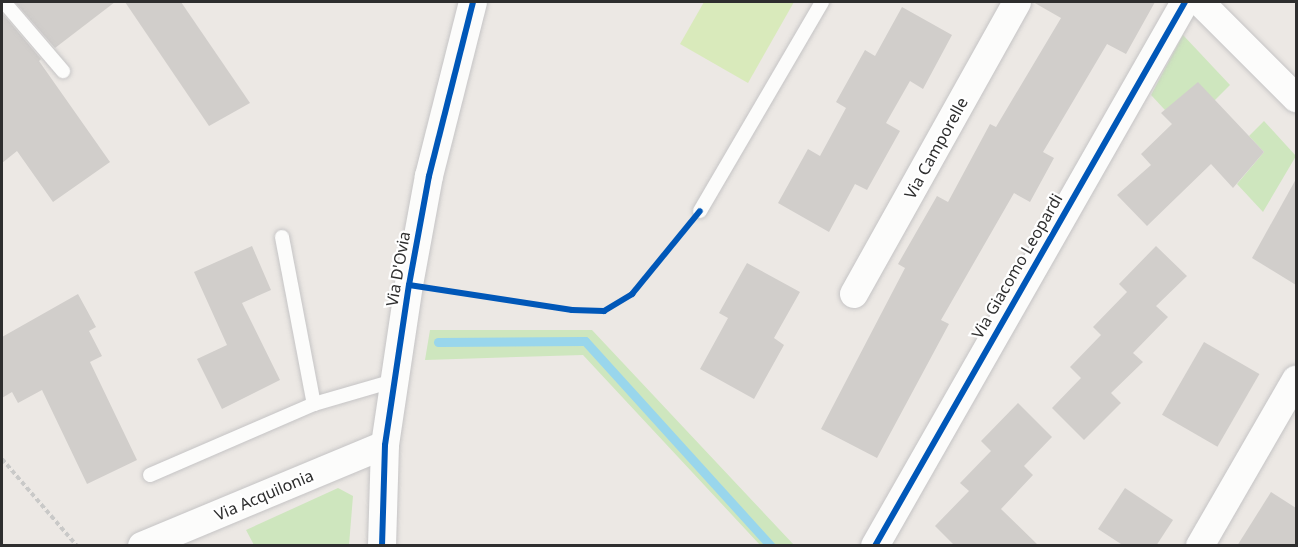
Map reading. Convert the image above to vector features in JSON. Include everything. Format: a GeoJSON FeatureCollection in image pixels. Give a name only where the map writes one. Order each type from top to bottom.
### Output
{"type":"FeatureCollection","features":[{"type":"Feature","properties":{"kind":"street","name":"Via D'Ovia"},"geometry":{"type":"LineString","coordinates":[[382,546],[385,445],[393,381],[429,176],[473,2]]}},
{"type":"Feature","properties":{"kind":"street","name":"Via Camporelle"},"geometry":{"type":"LineString","coordinates":[[854,294],[1017,2]]}},
{"type":"Feature","properties":{"kind":"street","name":"Via Giacomo Leopardi"},"geometry":{"type":"LineString","coordinates":[[875,546],[1185,2]]}},
{"type":"Feature","properties":{"kind":"street"},"geometry":{"type":"LineString","coordinates":[[1200,2],[1296,98]]}},
{"type":"Feature","properties":{"kind":"street"},"geometry":{"type":"LineString","coordinates":[[1200,546],[1296,380]]}},
{"type":"Feature","properties":{"kind":"street","name":"Via Acquilonia"},"geometry":{"type":"LineString","coordinates":[[142,546],[385,445]]}},
{"type":"Feature","properties":{"kind":"lane"},"geometry":{"type":"LineString","coordinates":[[4,2],[63,71]]}},
{"type":"Feature","properties":{"kind":"lane"},"geometry":{"type":"LineString","coordinates":[[700,211],[822,2]]}},
{"type":"Feature","properties":{"kind":"lane"},"geometry":{"type":"LineString","coordinates":[[282,237],[314,404]]}},
{"type":"Feature","properties":{"kind":"lane"},"geometry":{"type":"LineString","coordinates":[[150,475],[314,404],[393,381]]}},
{"type":"Feature","properties":{"kind":"path"},"geometry":{"type":"LineString","coordinates":[[2,459],[77,546]]}},
{"type":"Feature","properties":{"kind":"green space"},"geometry":{"type":"Polygon","coordinates":[[[704,2],[794,2],[748,83],[680,44],[704,2]]]}},
{"type":"Feature","properties":{"kind":"green space"},"geometry":{"type":"Polygon","coordinates":[[[1183,35],[1230,85],[1215,100],[1165,110],[1151,95],[1183,35]]]}},
{"type":"Feature","properties":{"kind":"green space"},"geometry":{"type":"Polygon","coordinates":[[[1264,121],[1296,156],[1263,212],[1237,184],[1264,152],[1249,136],[1264,121]]]}},
{"type":"Feature","properties":{"kind":"green space"},"geometry":{"type":"Polygon","coordinates":[[[430,330],[592,330],[794,545],[760,545],[583,355],[425,360],[430,330]]]}},
{"type":"Feature","properties":{"kind":"green space"},"geometry":{"type":"Polygon","coordinates":[[[338,488],[353,496],[349,545],[254,545],[246,530],[338,488]]]}},
{"type":"Feature","properties":{"kind":"building"},"geometry":{"type":"Polygon","coordinates":[[[15,2],[115,2],[55,48],[15,2]]]}},
{"type":"Feature","properties":{"kind":"building"},"geometry":{"type":"Polygon","coordinates":[[[125,2],[181,2],[250,103],[209,126],[125,2]]]}},
{"type":"Feature","properties":{"kind":"building"},"geometry":{"type":"Polygon","coordinates":[[[1033,2],[1155,2],[1126,54],[1107,44],[1043,152],[1054,158],[1030,202],[1014,193],[941,320],[949,324],[877,458],[821,429],[905,268],[898,264],[937,196],[948,202],[990,124],[996,127],[1061,18],[1033,2]]]}},
{"type":"Feature","properties":{"kind":"building"},"geometry":{"type":"Polygon","coordinates":[[[902,7],[952,35],[923,89],[910,81],[886,123],[900,131],[867,190],[855,184],[829,232],[778,203],[808,149],[820,156],[846,108],[836,102],[865,50],[875,56],[902,7]]]}},
{"type":"Feature","properties":{"kind":"building"},"geometry":{"type":"Polygon","coordinates":[[[2,13],[41,59],[39,61],[110,162],[53,202],[17,151],[2,163],[2,13]]]}},
{"type":"Feature","properties":{"kind":"building"},"geometry":{"type":"Polygon","coordinates":[[[1198,82],[1264,152],[1233,188],[1211,164],[1147,226],[1117,195],[1151,165],[1141,154],[1172,124],[1161,113],[1198,82]]]}},
{"type":"Feature","properties":{"kind":"building"},"geometry":{"type":"Polygon","coordinates":[[[1296,179],[1296,285],[1252,258],[1296,179]]]}},
{"type":"Feature","properties":{"kind":"building"},"geometry":{"type":"Polygon","coordinates":[[[252,246],[271,290],[242,303],[280,380],[222,409],[197,359],[227,345],[194,272],[252,246]]]}},
{"type":"Feature","properties":{"kind":"building"},"geometry":{"type":"Polygon","coordinates":[[[1156,246],[1187,276],[1156,306],[1168,317],[1133,353],[1143,362],[1111,393],[1121,403],[1084,440],[1052,408],[1081,378],[1070,367],[1101,335],[1093,327],[1127,292],[1119,284],[1156,246]]]}},
{"type":"Feature","properties":{"kind":"building"},"geometry":{"type":"Polygon","coordinates":[[[747,263],[800,292],[774,338],[784,345],[754,399],[700,369],[728,318],[719,313],[747,263]]]}},
{"type":"Feature","properties":{"kind":"building"},"geometry":{"type":"Polygon","coordinates":[[[78,294],[96,327],[89,331],[102,356],[90,362],[137,460],[87,484],[42,390],[18,403],[12,392],[2,398],[2,337],[78,294]]]}},
{"type":"Feature","properties":{"kind":"building"},"geometry":{"type":"Polygon","coordinates":[[[1204,342],[1259,374],[1217,447],[1162,415],[1204,342]]]}},
{"type":"Feature","properties":{"kind":"building"},"geometry":{"type":"Polygon","coordinates":[[[1018,403],[1052,437],[1024,466],[1033,475],[1001,509],[1039,546],[955,546],[935,526],[969,491],[960,483],[991,451],[981,441],[1018,403]]]}},
{"type":"Feature","properties":{"kind":"building"},"geometry":{"type":"Polygon","coordinates":[[[1125,488],[1173,520],[1156,546],[1124,546],[1098,529],[1125,488]]]}},
{"type":"Feature","properties":{"kind":"building"},"geometry":{"type":"Polygon","coordinates":[[[1271,492],[1296,508],[1296,546],[1237,546],[1271,492]]]}},
{"type":"Feature","properties":{"kind":"waterway"},"geometry":{"type":"LineString","coordinates":[[438,342],[585,341],[771,546]]}},
{"type":"Feature","properties":{"kind":"cycle path"},"geometry":{"type":"LineString","coordinates":[[382,546],[385,445],[409,285],[429,176],[473,2]]}},
{"type":"Feature","properties":{"kind":"cycle path"},"geometry":{"type":"LineString","coordinates":[[875,546],[1185,2]]}},
{"type":"Feature","properties":{"kind":"cycle path"},"geometry":{"type":"LineString","coordinates":[[409,285],[572,310],[604,311],[632,294],[700,211]]}}]}
